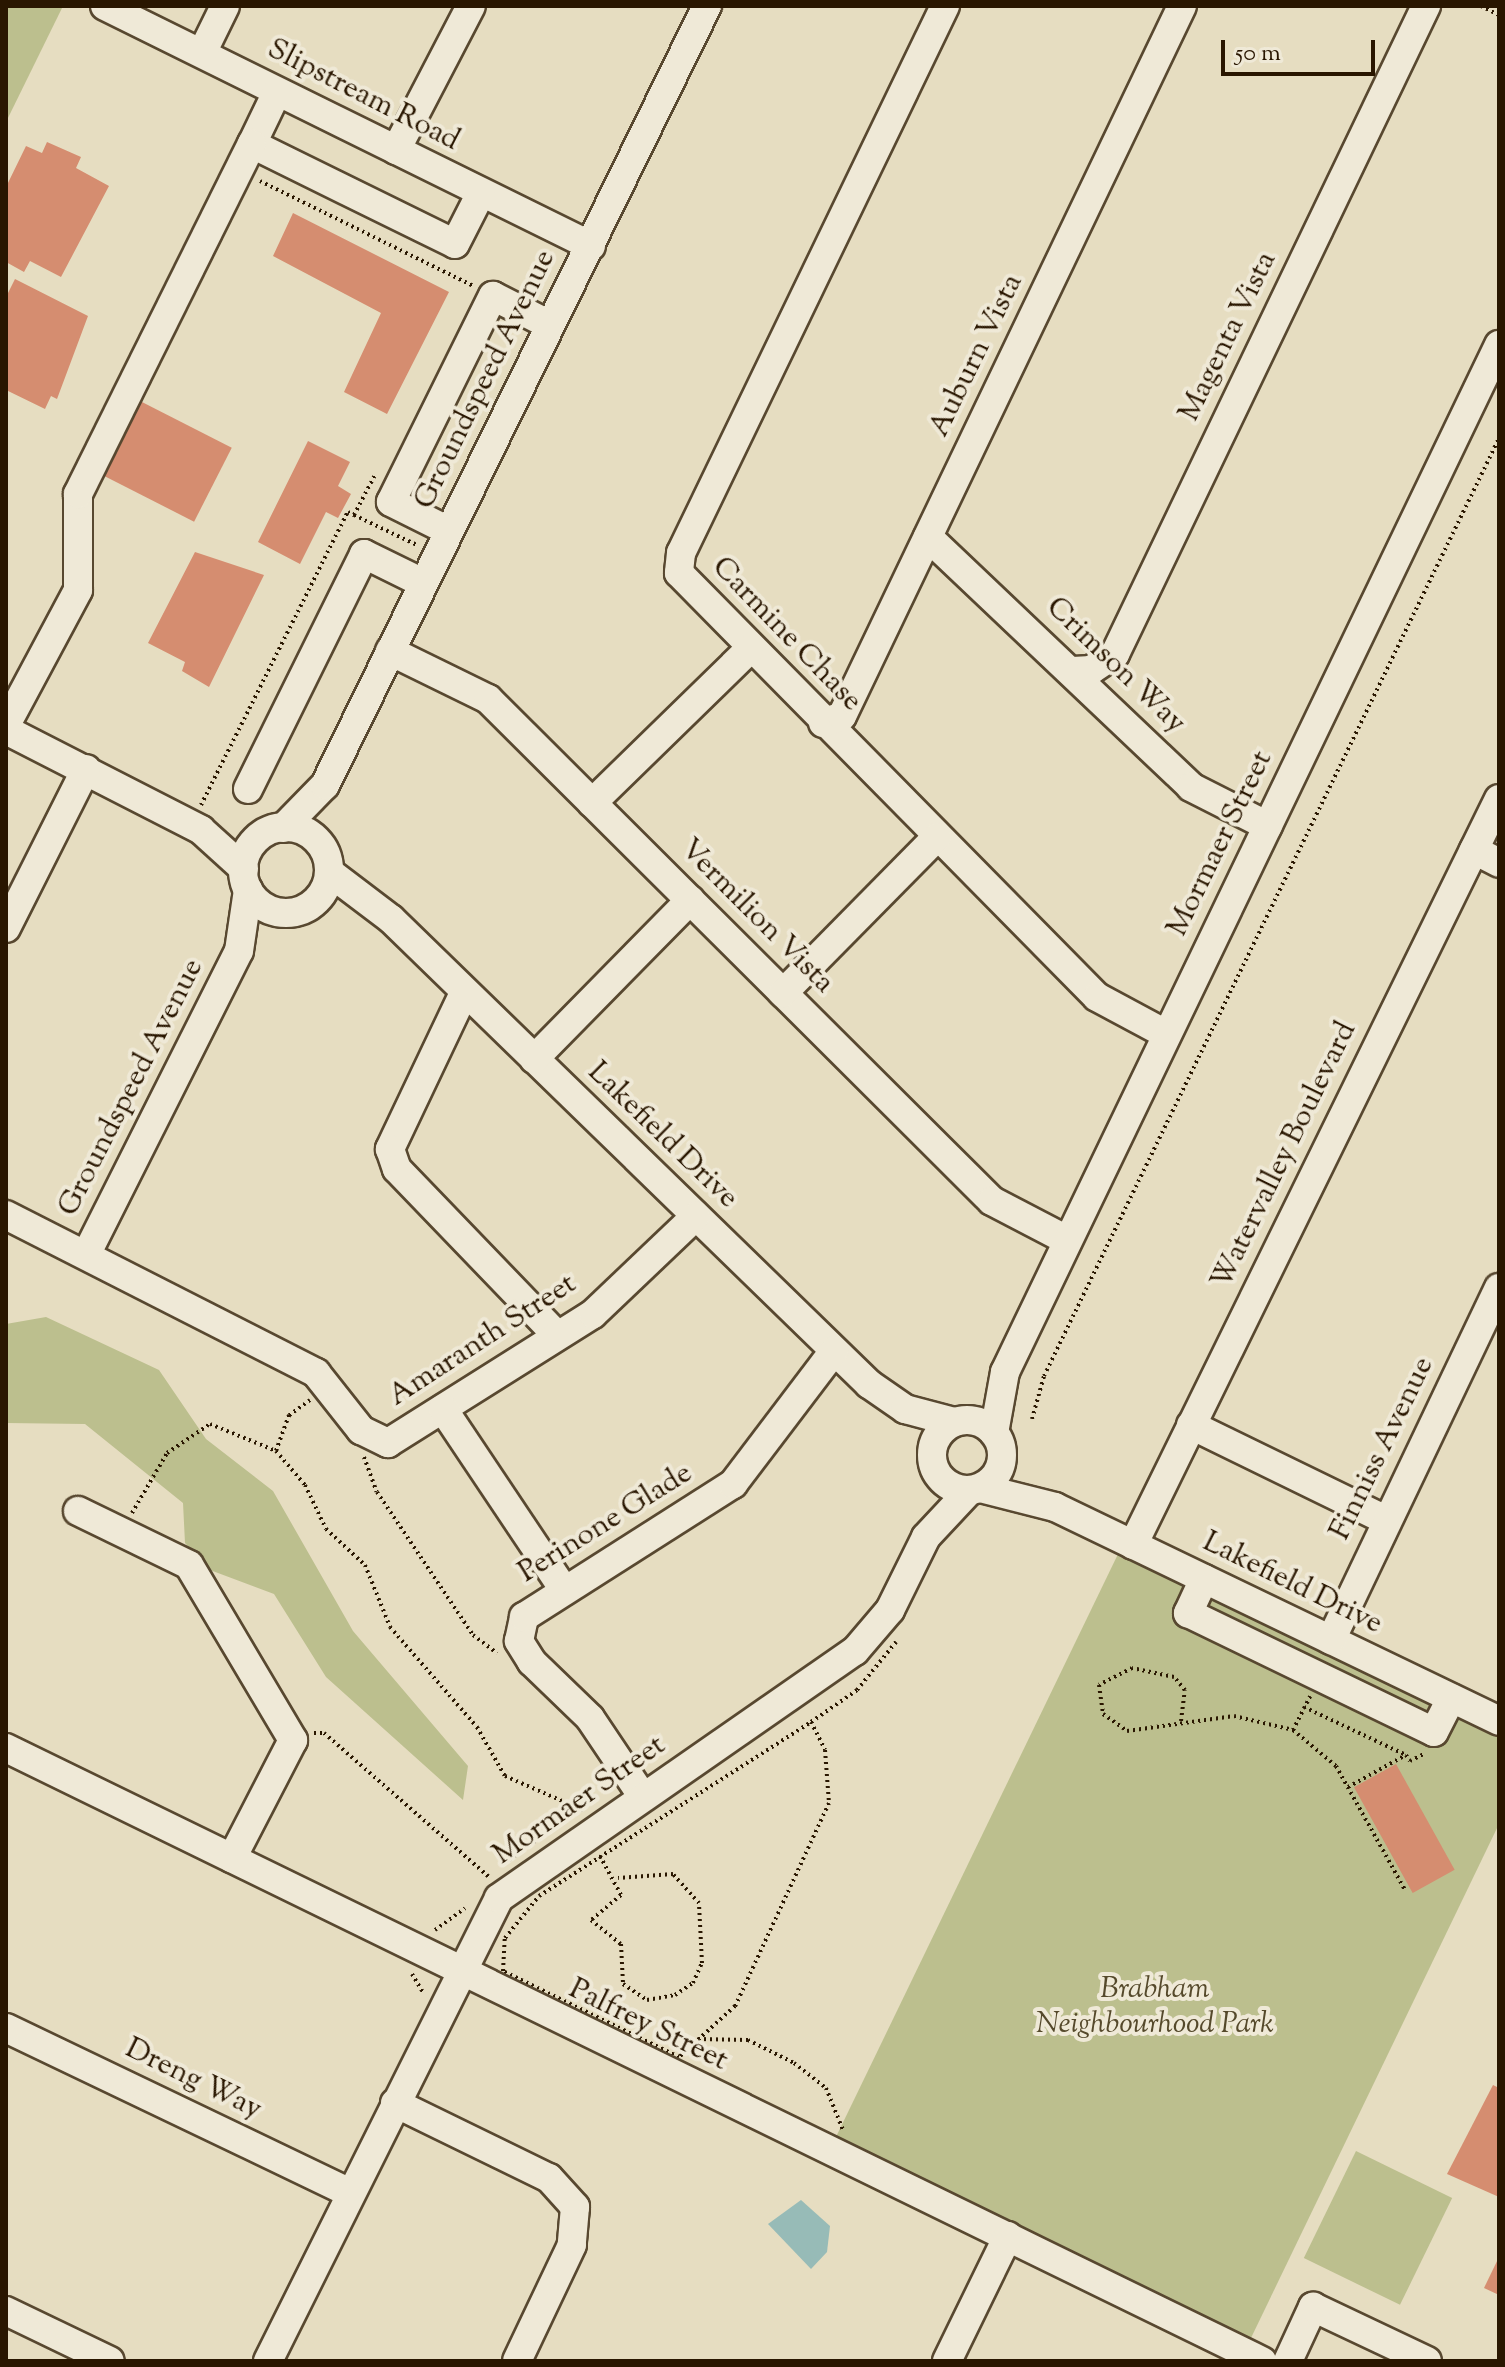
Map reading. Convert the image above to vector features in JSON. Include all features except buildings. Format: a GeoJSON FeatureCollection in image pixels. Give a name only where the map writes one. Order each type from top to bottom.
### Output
{"type":"FeatureCollection","features":[{"type":"Feature","properties":{"kind":"street","name":"Slipstream Road"},"geometry":{"type":"LineString","coordinates":[[105,6],[591,246]]}},
{"type":"Feature","properties":{"kind":"street"},"geometry":{"type":"LineString","coordinates":[[202,53],[225,6]]}},
{"type":"Feature","properties":{"kind":"street"},"geometry":{"type":"LineString","coordinates":[[396,150],[471,6]]}},
{"type":"Feature","properties":{"kind":"street","name":"Groundspeed Avenue"},"geometry":{"type":"LineString","coordinates":[[86,1255],[239,951],[246,879],[272,832],[325,785],[707,6]]}},
{"type":"Feature","properties":{"kind":"street","name":"Carmine Chase"},"geometry":{"type":"LineString","coordinates":[[945,6],[681,553],[688,589],[1097,997],[1166,1034]]}},
{"type":"Feature","properties":{"kind":"street","name":"Auburn Vista"},"geometry":{"type":"LineString","coordinates":[[823,723],[842,716],[1182,6]]}},
{"type":"Feature","properties":{"kind":"street","name":"Magenta Vista"},"geometry":{"type":"LineString","coordinates":[[1073,671],[1091,670],[1115,654],[1426,6]]}},
{"type":"Feature","properties":{"kind":"street"},"geometry":{"type":"LineString","coordinates":[[277,92],[78,494],[78,590],[6,728],[196,827],[246,879],[296,910],[383,915]]}},
{"type":"Feature","properties":{"kind":"street"},"geometry":{"type":"LineString","coordinates":[[252,144],[455,244],[481,193]]}},
{"type":"Feature","properties":{"kind":"street"},"geometry":{"type":"LineString","coordinates":[[443,543],[391,502],[477,294],[550,325]]}},
{"type":"Feature","properties":{"kind":"street","name":"Mormaer Street"},"geometry":{"type":"LineString","coordinates":[[926,1537],[934,1462],[958,1421],[1005,1372],[1499,345]]}},
{"type":"Feature","properties":{"kind":"street","name":"Crimson Way"},"geometry":{"type":"LineString","coordinates":[[928,537],[1073,671],[1191,787],[1268,826]]}},
{"type":"Feature","properties":{"kind":"street"},"geometry":{"type":"LineString","coordinates":[[248,789],[364,554],[423,583]]}},
{"type":"Feature","properties":{"kind":"street"},"geometry":{"type":"LineString","coordinates":[[592,803],[749,650]]}},
{"type":"Feature","properties":{"kind":"street","name":"Vermilion Vista"},"geometry":{"type":"LineString","coordinates":[[390,651],[488,699],[992,1201],[1067,1240]]}},
{"type":"Feature","properties":{"kind":"street"},"geometry":{"type":"LineString","coordinates":[[6,928],[86,769]]}},
{"type":"Feature","properties":{"kind":"street","name":"Groundspeed Avenue"},"geometry":{"type":"LineString","coordinates":[[239,951],[296,910],[326,860],[325,785]]}},
{"type":"Feature","properties":{"kind":"street","name":"Watervalley Boulevard"},"geometry":{"type":"LineString","coordinates":[[1133,1545],[1499,799]]}},
{"type":"Feature","properties":{"kind":"street"},"geometry":{"type":"LineString","coordinates":[[196,827],[272,832]]}},
{"type":"Feature","properties":{"kind":"street","name":"Lakefield Drive"},"geometry":{"type":"LineString","coordinates":[[272,832],[301,830],[326,860],[834,1351],[905,1409],[934,1462],[975,1489],[1055,1507],[1499,1721]]}},
{"type":"Feature","properties":{"kind":"street"},"geometry":{"type":"LineString","coordinates":[[783,993],[937,837]]}},
{"type":"Feature","properties":{"kind":"street"},"geometry":{"type":"LineString","coordinates":[[1474,850],[1499,863]]}},
{"type":"Feature","properties":{"kind":"street"},"geometry":{"type":"LineString","coordinates":[[534,1059],[690,900]]}},
{"type":"Feature","properties":{"kind":"street"},"geometry":{"type":"LineString","coordinates":[[464,993],[390,1149],[397,1169],[555,1333]]}},
{"type":"Feature","properties":{"kind":"street","name":"Amaranth Street"},"geometry":{"type":"LineString","coordinates":[[6,1215],[316,1373],[361,1430],[388,1443],[555,1333],[593,1314],[696,1216]]}},
{"type":"Feature","properties":{"kind":"street","name":"Finniss Avenue"},"geometry":{"type":"LineString","coordinates":[[1331,1640],[1499,1288]]}},
{"type":"Feature","properties":{"kind":"street","name":"Perinone Glade"},"geometry":{"type":"LineString","coordinates":[[643,1797],[590,1718],[519,1641],[524,1617],[562,1587],[733,1484],[834,1351]]}},
{"type":"Feature","properties":{"kind":"street","name":"Mormaer Street"},"geometry":{"type":"LineString","coordinates":[[268,2361],[459,1971],[499,1898],[643,1797],[810,1689],[855,1651],[890,1610],[926,1537],[975,1489],[995,1476],[1005,1372]]}},
{"type":"Feature","properties":{"kind":"street"},"geometry":{"type":"LineString","coordinates":[[443,1409],[562,1587]]}},
{"type":"Feature","properties":{"kind":"street","name":"Lakefield Drive"},"geometry":{"type":"LineString","coordinates":[[905,1409],[958,1421],[998,1445],[1055,1507]]}},
{"type":"Feature","properties":{"kind":"street"},"geometry":{"type":"LineString","coordinates":[[1191,1425],[1386,1520]]}},
{"type":"Feature","properties":{"kind":"street"},"geometry":{"type":"LineString","coordinates":[[78,1511],[189,1565],[293,1740],[232,1858]]}},
{"type":"Feature","properties":{"kind":"street"},"geometry":{"type":"LineString","coordinates":[[1204,1579],[1188,1613],[1434,1732],[1451,1698]]}},
{"type":"Feature","properties":{"kind":"street","name":"Palfrey Street"},"geometry":{"type":"LineString","coordinates":[[6,1748],[1008,2236],[1203,2349],[1262,2361]]}},
{"type":"Feature","properties":{"kind":"street","name":"Dreng Way"},"geometry":{"type":"LineString","coordinates":[[6,2028],[351,2193]]}},
{"type":"Feature","properties":{"kind":"street"},"geometry":{"type":"LineString","coordinates":[[395,2103],[549,2178],[575,2207],[572,2245],[517,2361]]}},
{"type":"Feature","properties":{"kind":"street"},"geometry":{"type":"LineString","coordinates":[[947,2361],[1008,2236]]}},
{"type":"Feature","properties":{"kind":"street"},"geometry":{"type":"LineString","coordinates":[[1288,2361],[1313,2307],[1427,2361]]}},
{"type":"Feature","properties":{"kind":"street"},"geometry":{"type":"LineString","coordinates":[[6,2311],[110,2361]]}},
{"type":"Feature","properties":{"kind":"path"},"geometry":{"type":"LineString","coordinates":[[1481,6],[1499,15]]}},
{"type":"Feature","properties":{"kind":"path"},"geometry":{"type":"LineString","coordinates":[[239,170],[477,294]]}},
{"type":"Feature","properties":{"kind":"path"},"geometry":{"type":"LineString","coordinates":[[1032,1419],[1044,1376],[1499,438]]}},
{"type":"Feature","properties":{"kind":"path"},"geometry":{"type":"LineString","coordinates":[[354,515],[382,461]]}},
{"type":"Feature","properties":{"kind":"path"},"geometry":{"type":"LineString","coordinates":[[196,827],[348,512],[443,543]]}},
{"type":"Feature","properties":{"kind":"path"},"geometry":{"type":"LineString","coordinates":[[276,1451],[289,1415],[329,1388]]}},
{"type":"Feature","properties":{"kind":"path"},"geometry":{"type":"LineString","coordinates":[[130,1518],[167,1453],[210,1424],[276,1451],[305,1485],[326,1529],[365,1565],[406,1651],[477,1727],[505,1776],[578,1810],[596,1810]]}},
{"type":"Feature","properties":{"kind":"path"},"geometry":{"type":"LineString","coordinates":[[360,1447],[377,1492],[473,1635],[504,1658]]}},
{"type":"Feature","properties":{"kind":"path"},"geometry":{"type":"LineString","coordinates":[[119,1514],[143,1524]]}},
{"type":"Feature","properties":{"kind":"path"},"geometry":{"type":"LineString","coordinates":[[811,1722],[825,1750],[829,1803],[735,2006],[679,2057],[503,1971],[505,1938],[539,1896],[599,1854],[857,1690],[900,1637]]}},
{"type":"Feature","properties":{"kind":"path"},"geometry":{"type":"LineString","coordinates":[[1181,1721],[1185,1690],[1174,1677],[1132,1668],[1099,1685],[1103,1714],[1127,1731],[1181,1721],[1234,1716],[1293,1730],[1323,1751],[1348,1787],[1405,1890]]}},
{"type":"Feature","properties":{"kind":"path"},"geometry":{"type":"LineString","coordinates":[[1293,1730],[1320,1676]]}},
{"type":"Feature","properties":{"kind":"path"},"geometry":{"type":"LineString","coordinates":[[1304,1707],[1406,1755],[1410,1761],[1430,1751]]}},
{"type":"Feature","properties":{"kind":"path"},"geometry":{"type":"LineString","coordinates":[[304,1733],[324,1733],[491,1880],[578,1810]]}},
{"type":"Feature","properties":{"kind":"path"},"geometry":{"type":"LineString","coordinates":[[1348,1787],[1406,1755]]}},
{"type":"Feature","properties":{"kind":"path"},"geometry":{"type":"LineString","coordinates":[[599,1854],[618,1878],[621,1895],[594,1911],[593,1925],[621,1944],[627,1990],[647,2000],[675,1995],[693,1983],[702,1963],[699,1903],[673,1874],[618,1878]]}},
{"type":"Feature","properties":{"kind":"path"},"geometry":{"type":"LineString","coordinates":[[695,2040],[748,2040],[794,2063],[826,2088],[846,2144]]}},
{"type":"Feature","properties":{"kind":"green space"},"geometry":{"type":"Polygon","coordinates":[[[6,6],[63,6],[6,122],[6,6]]]}},
{"type":"Feature","properties":{"kind":"green space"},"geometry":{"type":"Polygon","coordinates":[[[46,1317],[159,1370],[206,1439],[273,1491],[353,1631],[468,1766],[463,1800],[326,1677],[274,1594],[210,1570],[185,1543],[183,1503],[85,1424],[6,1423],[6,1324],[46,1317]]]}},
{"type":"Feature","properties":{"kind":"green space","name":"Brabham Neighbourhood Park"},"geometry":{"type":"Polygon","coordinates":[[[1119,1552],[1499,1731],[1499,1824],[1250,2340],[835,2139],[1119,1552]]]}},
{"type":"Feature","properties":{"kind":"green space"},"geometry":{"type":"Polygon","coordinates":[[[1356,2151],[1452,2198],[1400,2305],[1304,2258],[1356,2151]]]}},
{"type":"Feature","properties":{"kind":"water"},"geometry":{"type":"Polygon","coordinates":[[[801,2200],[830,2226],[827,2252],[811,2269],[768,2224],[801,2200]]]}}]}
